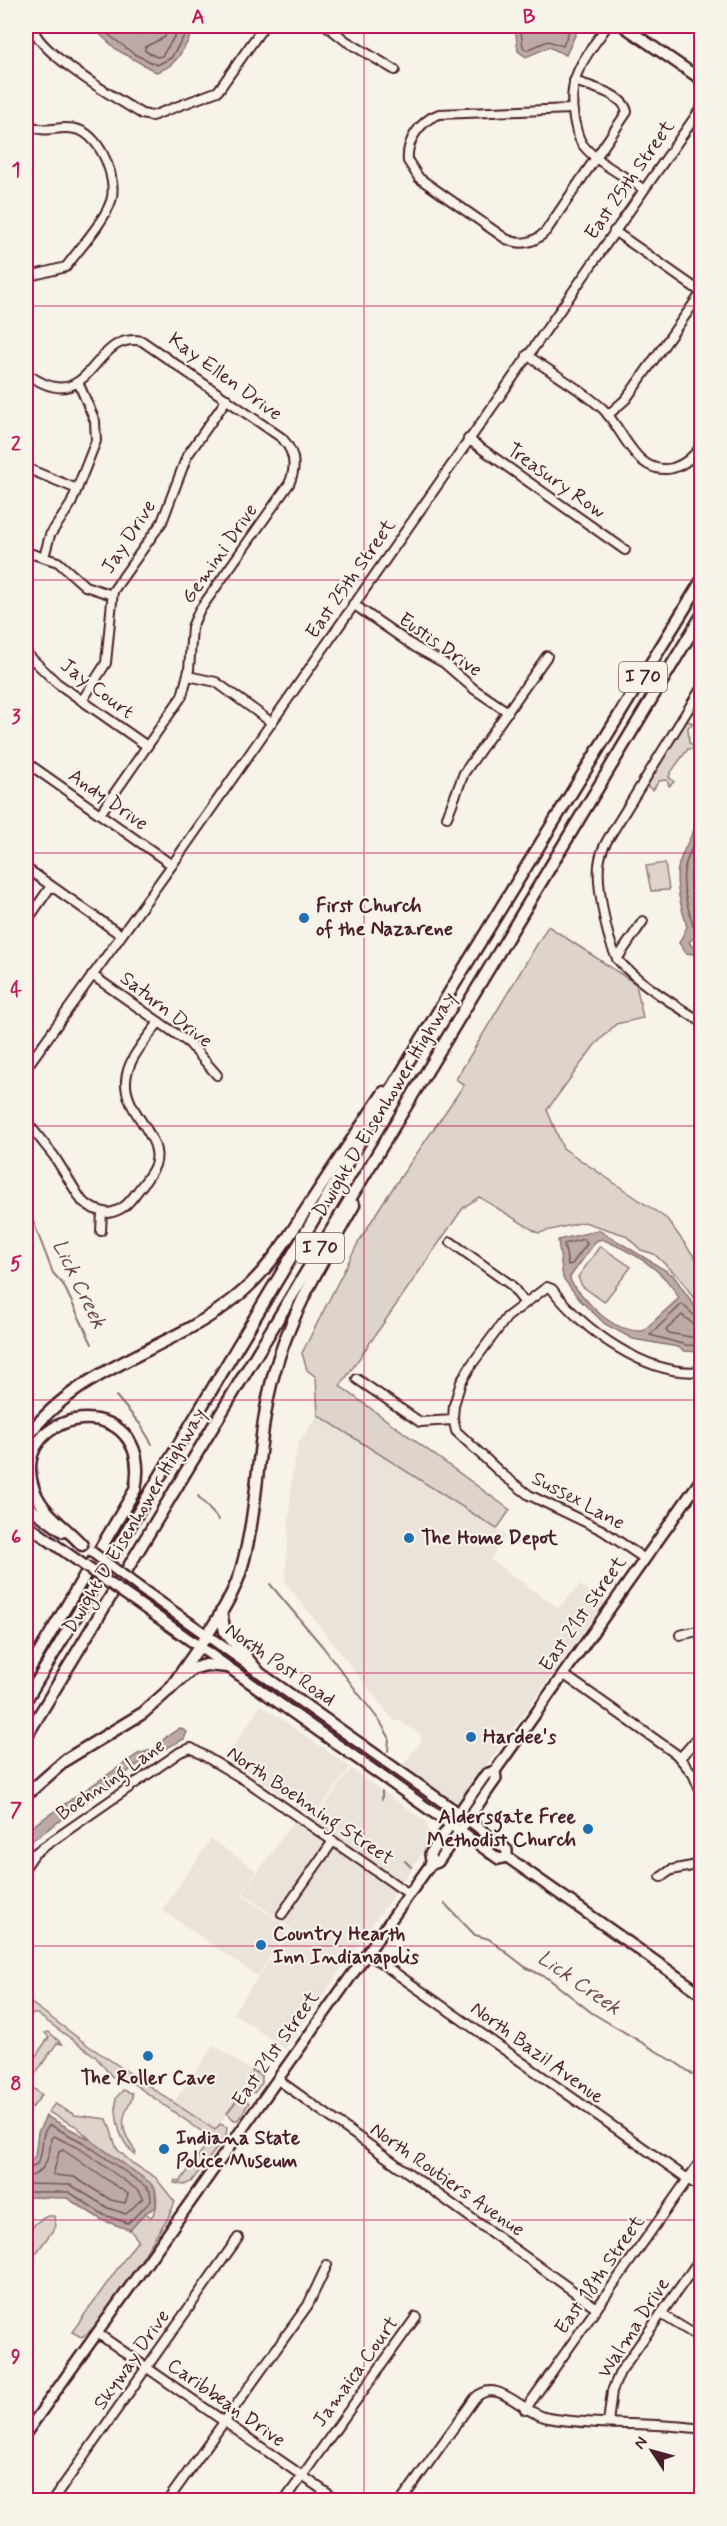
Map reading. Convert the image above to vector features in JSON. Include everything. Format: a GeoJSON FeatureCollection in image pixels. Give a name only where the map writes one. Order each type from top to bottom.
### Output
{"type":"FeatureCollection","features":[{"type":"Feature","properties":{"kind":"highway","name":"Dwight D Eisenhower Highway"},"geometry":{"type":"LineString","coordinates":[[26,1700],[464,970],[702,580]]}},
{"type":"Feature","properties":{"kind":"highway","name":"Dwight D Eisenhower Highway"},"geometry":{"type":"LineString","coordinates":[[26,1737],[702,615]]}},
{"type":"Feature","properties":{"kind":"highway"},"geometry":{"type":"LineString","coordinates":[[26,1438],[47,1412],[69,1393],[209,1316],[238,1296],[261,1273],[279,1251],[464,970]]}},
{"type":"Feature","properties":{"kind":"highway"},"geometry":{"type":"LineString","coordinates":[[169,1690],[221,1612],[238,1580],[247,1551],[266,1404],[285,1338],[311,1282],[448,1035]]}},
{"type":"Feature","properties":{"kind":"highway"},"geometry":{"type":"LineString","coordinates":[[26,1675],[135,1490],[139,1466],[129,1441],[111,1424],[94,1419],[66,1421],[46,1433],[35,1449],[32,1470],[34,1489],[39,1501],[82,1545]]}},
{"type":"Feature","properties":{"kind":"highway"},"geometry":{"type":"LineString","coordinates":[[221,1612],[225,1632],[258,1671]]}},
{"type":"Feature","properties":{"kind":"highway"},"geometry":{"type":"LineString","coordinates":[[26,1795],[67,1759],[133,1720],[198,1667],[228,1667]]}},
{"type":"Feature","properties":{"kind":"main road"},"geometry":{"type":"LineString","coordinates":[[623,26],[702,80]]}},
{"type":"Feature","properties":{"kind":"main road","name":"East 21st Street"},"geometry":{"type":"LineString","coordinates":[[26,2433],[409,1894],[431,1862],[430,1854],[486,1774],[495,1771],[702,1478]]}},
{"type":"Feature","properties":{"kind":"main road","name":"North Post Road"},"geometry":{"type":"LineString","coordinates":[[26,1505],[468,1819],[507,1850],[507,1857]]}},
{"type":"Feature","properties":{"kind":"main road","name":"North Post Road"},"geometry":{"type":"LineString","coordinates":[[26,1524],[399,1790],[499,1859],[507,1857],[702,1994]]}},
{"type":"Feature","properties":{"kind":"main road","name":"East 21st Street"},"geometry":{"type":"LineString","coordinates":[[431,1862],[438,1862],[460,1831],[496,1779],[495,1771]]}},
{"type":"Feature","properties":{"kind":"main road"},"geometry":{"type":"LineString","coordinates":[[399,1790],[406,1775]]}},
{"type":"Feature","properties":{"kind":"street"},"geometry":{"type":"LineString","coordinates":[[33,26],[37,38],[87,80],[142,114],[152,116],[218,91],[264,26]]}},
{"type":"Feature","properties":{"kind":"street"},"geometry":{"type":"LineString","coordinates":[[327,26],[346,41],[395,70]]}},
{"type":"Feature","properties":{"kind":"street"},"geometry":{"type":"LineString","coordinates":[[607,26],[580,64],[574,81],[572,109],[580,141],[598,157],[644,189]]}},
{"type":"Feature","properties":{"kind":"street"},"geometry":{"type":"LineString","coordinates":[[572,109],[439,114],[427,119],[417,131],[409,145],[407,159],[419,178],[506,239],[523,243],[537,239],[546,231],[598,157],[627,110],[608,94],[574,81]]}},
{"type":"Feature","properties":{"kind":"street","name":"East 25th Street"},"geometry":{"type":"LineString","coordinates":[[26,1068],[172,865],[702,107]]}},
{"type":"Feature","properties":{"kind":"street"},"geometry":{"type":"LineString","coordinates":[[26,123],[43,131],[65,128],[80,130],[95,140],[105,157],[111,200],[65,268],[26,277]]}},
{"type":"Feature","properties":{"kind":"street"},"geometry":{"type":"LineString","coordinates":[[608,415],[626,399],[701,292],[614,231]]}},
{"type":"Feature","properties":{"kind":"street","name":"Kay Ellen Drive"},"geometry":{"type":"LineString","coordinates":[[78,382],[90,374],[114,345],[137,340],[153,346],[285,441],[293,457],[294,472]]}},
{"type":"Feature","properties":{"kind":"street"},"geometry":{"type":"LineString","coordinates":[[527,356],[608,415],[636,455],[648,465],[669,469],[688,460],[702,445]]}},
{"type":"Feature","properties":{"kind":"street"},"geometry":{"type":"LineString","coordinates":[[26,373],[53,387],[78,382],[95,421],[97,435],[69,506],[51,532],[44,557]]}},
{"type":"Feature","properties":{"kind":"street","name":"Jay Drive"},"geometry":{"type":"LineString","coordinates":[[82,700],[106,663],[112,595],[162,522],[188,456],[227,399]]}},
{"type":"Feature","properties":{"kind":"street","name":"Treasury Row"},"geometry":{"type":"LineString","coordinates":[[468,439],[625,550]]}},
{"type":"Feature","properties":{"kind":"street"},"geometry":{"type":"LineString","coordinates":[[26,468],[77,489]]}},
{"type":"Feature","properties":{"kind":"street","name":"Gemini Drive"},"geometry":{"type":"LineString","coordinates":[[100,814],[182,696],[188,676],[192,627],[199,611],[286,488],[294,472]]}},
{"type":"Feature","properties":{"kind":"street"},"geometry":{"type":"LineString","coordinates":[[26,552],[60,564],[85,586],[112,595]]}},
{"type":"Feature","properties":{"kind":"street","name":"Eustis Drive"},"geometry":{"type":"LineString","coordinates":[[353,604],[415,647],[444,663],[472,688],[508,712]]}},
{"type":"Feature","properties":{"kind":"street","name":"Jay Court"},"geometry":{"type":"LineString","coordinates":[[29,656],[57,683],[147,746]]}},
{"type":"Feature","properties":{"kind":"street"},"geometry":{"type":"LineString","coordinates":[[447,817],[464,773],[547,656]]}},
{"type":"Feature","properties":{"kind":"street"},"geometry":{"type":"LineString","coordinates":[[188,676],[216,682],[271,722]]}},
{"type":"Feature","properties":{"kind":"street"},"geometry":{"type":"LineString","coordinates":[[702,687],[603,849],[598,867],[611,946],[617,959],[629,972],[702,1022]]}},
{"type":"Feature","properties":{"kind":"street","name":"Andy Drive"},"geometry":{"type":"LineString","coordinates":[[26,762],[172,865]]}},
{"type":"Feature","properties":{"kind":"street"},"geometry":{"type":"LineString","coordinates":[[26,868],[121,935]]}},
{"type":"Feature","properties":{"kind":"street"},"geometry":{"type":"LineString","coordinates":[[26,922],[51,886]]}},
{"type":"Feature","properties":{"kind":"street"},"geometry":{"type":"LineString","coordinates":[[617,959],[643,921]]}},
{"type":"Feature","properties":{"kind":"street","name":"Saturn Drive"},"geometry":{"type":"LineString","coordinates":[[92,975],[193,1047],[217,1075]]}},
{"type":"Feature","properties":{"kind":"street"},"geometry":{"type":"LineString","coordinates":[[26,1122],[54,1156],[82,1201],[102,1212],[114,1212],[127,1204],[155,1164],[153,1142],[129,1104],[126,1085],[132,1061],[159,1022]]}},
{"type":"Feature","properties":{"kind":"street"},"geometry":{"type":"LineString","coordinates":[[100,1231],[102,1212]]}},
{"type":"Feature","properties":{"kind":"street"},"geometry":{"type":"LineString","coordinates":[[451,1242],[511,1285],[524,1302]]}},
{"type":"Feature","properties":{"kind":"street"},"geometry":{"type":"LineString","coordinates":[[357,1379],[420,1422],[453,1420],[454,1405],[462,1379],[497,1329],[524,1302],[549,1287],[581,1322],[627,1352],[671,1369],[702,1371]]}},
{"type":"Feature","properties":{"kind":"street","name":"Sussex Lane"},"geometry":{"type":"LineString","coordinates":[[453,1420],[459,1434],[521,1490],[546,1505],[602,1530],[645,1559]]}},
{"type":"Feature","properties":{"kind":"street"},"geometry":{"type":"LineString","coordinates":[[680,1635],[702,1630]]}},
{"type":"Feature","properties":{"kind":"street"},"geometry":{"type":"LineString","coordinates":[[563,1674],[680,1758],[693,1774],[702,1795]]}},
{"type":"Feature","properties":{"kind":"street"},"geometry":{"type":"LineString","coordinates":[[680,1758],[702,1733]]}},
{"type":"Feature","properties":{"kind":"street","name":"North Boehning Street"},"geometry":{"type":"LineString","coordinates":[[191,1748],[248,1782],[409,1894]]}},
{"type":"Feature","properties":{"kind":"street","name":"Boehning Lane"},"geometry":{"type":"LineString","coordinates":[[26,1866],[35,1853],[180,1752],[191,1748]]}},
{"type":"Feature","properties":{"kind":"street"},"geometry":{"type":"LineString","coordinates":[[282,1914],[333,1841]]}},
{"type":"Feature","properties":{"kind":"street"},"geometry":{"type":"LineString","coordinates":[[661,1876],[671,1870],[702,1864]]}},
{"type":"Feature","properties":{"kind":"street","name":"North Bazil Avenue"},"geometry":{"type":"LineString","coordinates":[[367,1953],[687,2180]]}},
{"type":"Feature","properties":{"kind":"street","name":"North Routiers Avenue"},"geometry":{"type":"LineString","coordinates":[[277,2079],[597,2308]]}},
{"type":"Feature","properties":{"kind":"street","name":"East 18th Street"},"geometry":{"type":"LineString","coordinates":[[525,2410],[702,2159]]}},
{"type":"Feature","properties":{"kind":"street"},"geometry":{"type":"LineString","coordinates":[[687,2180],[702,2189]]}},
{"type":"Feature","properties":{"kind":"street","name":"Skyway Drive"},"geometry":{"type":"LineString","coordinates":[[53,2500],[238,2238]]}},
{"type":"Feature","properties":{"kind":"street","name":"Walma Drive"},"geometry":{"type":"LineString","coordinates":[[608,2423],[616,2380],[702,2256]]}},
{"type":"Feature","properties":{"kind":"street"},"geometry":{"type":"LineString","coordinates":[[168,2500],[308,2305],[327,2265]]}},
{"type":"Feature","properties":{"kind":"street"},"geometry":{"type":"LineString","coordinates":[[661,2314],[691,2335],[702,2339]]}},
{"type":"Feature","properties":{"kind":"street","name":"Jamaica Court"},"geometry":{"type":"LineString","coordinates":[[285,2500],[416,2317]]}},
{"type":"Feature","properties":{"kind":"street","name":"Caribbean Drive"},"geometry":{"type":"LineString","coordinates":[[97,2333],[337,2500]]}},
{"type":"Feature","properties":{"kind":"street"},"geometry":{"type":"LineString","coordinates":[[402,2500],[479,2394],[498,2391],[525,2410],[548,2418],[702,2429]]}},
{"type":"Feature","properties":{"kind":"shaded area"},"geometry":{"type":"Polygon","coordinates":[[[688,721],[693,723],[688,727],[689,743],[696,745],[695,749],[688,749],[671,772],[669,777],[674,782],[669,786],[667,780],[659,781],[653,790],[647,786],[682,726],[688,721]]]}},
{"type":"Feature","properties":{"kind":"shaded area"},"geometry":{"type":"Polygon","coordinates":[[[665,863],[669,890],[651,891],[646,866],[665,863]]]}},
{"type":"Feature","properties":{"kind":"shaded area"},"geometry":{"type":"Polygon","coordinates":[[[548,926],[636,984],[643,1018],[616,1024],[594,1046],[547,1110],[563,1148],[667,1219],[701,1266],[701,1310],[682,1280],[654,1254],[641,1250],[625,1235],[584,1222],[538,1233],[479,1197],[463,1208],[340,1386],[510,1510],[497,1529],[318,1415],[316,1377],[307,1370],[302,1353],[358,1243],[464,1085],[456,1079],[548,926]]]}},
{"type":"Feature","properties":{"kind":"shaded area"},"geometry":{"type":"Polygon","coordinates":[[[600,1246],[631,1267],[604,1302],[582,1286],[578,1277],[600,1246]]]}},
{"type":"Feature","properties":{"kind":"shaded area"},"geometry":{"type":"Polygon","coordinates":[[[318,1415],[506,1535],[490,1559],[558,1608],[580,1585],[605,1602],[457,1806],[412,1775],[403,1765],[422,1740],[420,1734],[400,1721],[394,1721],[285,1582],[292,1475],[298,1444],[318,1415]]]}},
{"type":"Feature","properties":{"kind":"shaded area"},"geometry":{"type":"Polygon","coordinates":[[[261,1705],[350,1767],[314,1817],[226,1757],[261,1705]]]}},
{"type":"Feature","properties":{"kind":"shaded area"},"geometry":{"type":"Polygon","coordinates":[[[351,1769],[425,1821],[432,1840],[285,2049],[233,2013],[292,1929],[243,1893],[294,1821],[307,1829],[351,1769]]]}},
{"type":"Feature","properties":{"kind":"shaded area"},"geometry":{"type":"Polygon","coordinates":[[[211,1839],[257,1871],[241,1895],[290,1929],[257,1976],[162,1910],[211,1839]]]}},
{"type":"Feature","properties":{"kind":"shaded area"},"geometry":{"type":"Polygon","coordinates":[[[26,1999],[89,2046],[215,2130],[220,2124],[227,2127],[226,2136],[191,2182],[184,2185],[174,2183],[175,2180],[180,2182],[211,2138],[128,2080],[113,2078],[95,2056],[37,2014],[26,2014],[26,1999]]]}},
{"type":"Feature","properties":{"kind":"shaded area"},"geometry":{"type":"Polygon","coordinates":[[[49,2032],[62,2044],[57,2043],[28,2084],[42,2095],[32,2108],[26,2104],[26,2070],[49,2037],[45,2033],[49,2032]]]}},
{"type":"Feature","properties":{"kind":"shaded area"},"geometry":{"type":"Polygon","coordinates":[[[214,2045],[251,2071],[252,2078],[215,2130],[174,2102],[214,2045]]]}},
{"type":"Feature","properties":{"kind":"shaded area"},"geometry":{"type":"Polygon","coordinates":[[[252,2070],[262,2076],[262,2083],[254,2093],[247,2086],[253,2078],[252,2070]]]}},
{"type":"Feature","properties":{"kind":"shaded area"},"geometry":{"type":"Polygon","coordinates":[[[123,2090],[132,2093],[132,2099],[125,2113],[124,2131],[135,2155],[121,2136],[117,2121],[116,2098],[123,2090]]]}},
{"type":"Feature","properties":{"kind":"shaded area"},"geometry":{"type":"Polygon","coordinates":[[[240,2096],[249,2103],[238,2120],[234,2120],[227,2113],[240,2096]]]}},
{"type":"Feature","properties":{"kind":"shaded area"},"geometry":{"type":"Polygon","coordinates":[[[55,2104],[75,2115],[107,2119],[117,2149],[132,2163],[155,2177],[175,2202],[168,2218],[113,2302],[90,2331],[81,2337],[72,2332],[138,2240],[130,2230],[145,2213],[151,2217],[154,2214],[156,2195],[155,2188],[93,2142],[76,2126],[48,2112],[55,2104]]]}},
{"type":"Feature","properties":{"kind":"shaded area"},"geometry":{"type":"Polygon","coordinates":[[[54,2216],[56,2226],[26,2267],[26,2244],[30,2231],[40,2220],[54,2216]]]}},
{"type":"Feature","properties":{"kind":"water"},"geometry":{"type":"Polygon","coordinates":[[[91,26],[117,26],[141,34],[159,26],[197,26],[176,60],[156,72],[117,50],[91,26]]]}},
{"type":"Feature","properties":{"kind":"water"},"geometry":{"type":"Polygon","coordinates":[[[515,26],[576,26],[578,29],[566,55],[549,47],[526,57],[518,51],[515,26]]]}},
{"type":"Feature","properties":{"kind":"water"},"geometry":{"type":"Polygon","coordinates":[[[701,816],[701,932],[689,942],[694,949],[701,949],[701,955],[686,953],[679,943],[687,927],[677,880],[685,847],[701,816]]]}},
{"type":"Feature","properties":{"kind":"water"},"geometry":{"type":"Polygon","coordinates":[[[599,1230],[673,1275],[701,1315],[701,1352],[684,1351],[678,1347],[633,1339],[605,1324],[580,1300],[563,1278],[558,1240],[599,1230]],[[602,1239],[596,1241],[570,1277],[571,1282],[602,1316],[621,1327],[643,1331],[679,1298],[656,1270],[635,1255],[602,1239]]]}},
{"type":"Feature","properties":{"kind":"water"},"geometry":{"type":"Polygon","coordinates":[[[180,1728],[187,1732],[184,1739],[147,1758],[26,1845],[27,1830],[138,1754],[155,1749],[166,1737],[180,1728]]]}},
{"type":"Feature","properties":{"kind":"water"},"geometry":{"type":"Polygon","coordinates":[[[46,2116],[89,2139],[149,2182],[155,2188],[156,2207],[145,2213],[130,2230],[102,2220],[67,2198],[26,2197],[26,2165],[35,2156],[38,2132],[46,2116]]]}},
{"type":"Feature","properties":{"kind":"waterway","name":"Lick Creek"},"geometry":{"type":"LineString","coordinates":[[26,1203],[53,1273],[63,1284],[92,1344]]}},
{"type":"Feature","properties":{"kind":"waterway","name":"Lick Creek"},"geometry":{"type":"LineString","coordinates":[[116,1396],[140,1424],[152,1444]]}},
{"type":"Feature","properties":{"kind":"waterway","name":"Lick Creek"},"geometry":{"type":"LineString","coordinates":[[198,1496],[219,1520]]}},
{"type":"Feature","properties":{"kind":"waterway","name":"Lick Creek"},"geometry":{"type":"LineString","coordinates":[[270,1584],[323,1647],[381,1723],[389,1737],[388,1751]]}},
{"type":"Feature","properties":{"kind":"waterway","name":"Lick Creek"},"geometry":{"type":"LineString","coordinates":[[382,1791],[382,1799]]}},
{"type":"Feature","properties":{"kind":"waterway","name":"Lick Creek"},"geometry":{"type":"LineString","coordinates":[[405,1861],[411,1867]]}},
{"type":"Feature","properties":{"kind":"waterway","name":"Lick Creek"},"geometry":{"type":"LineString","coordinates":[[445,1904],[475,1935],[489,1939],[525,1967],[549,1979],[592,2013],[678,2064],[702,2081]]}},
{"type":"Feature","properties":{"kind":"place","name":"First Church of the Nazarene"},"geometry":{"type":"Point","coordinates":[304,918]}},
{"type":"Feature","properties":{"kind":"place","name":"The Home Depot"},"geometry":{"type":"Point","coordinates":[409,1538]}},
{"type":"Feature","properties":{"kind":"place","name":"Hardee's"},"geometry":{"type":"Point","coordinates":[471,1737]}},
{"type":"Feature","properties":{"kind":"place","name":"Aldersgate Free Methodist Church"},"geometry":{"type":"Point","coordinates":[588,1829]}},
{"type":"Feature","properties":{"kind":"place","name":"Country Hearth Inn Indianapolis"},"geometry":{"type":"Point","coordinates":[261,1945]}},
{"type":"Feature","properties":{"kind":"place","name":"The Roller Cave"},"geometry":{"type":"Point","coordinates":[148,2056]}},
{"type":"Feature","properties":{"kind":"place","name":"Indiana State Police Museum"},"geometry":{"type":"Point","coordinates":[164,2149]}}]}
